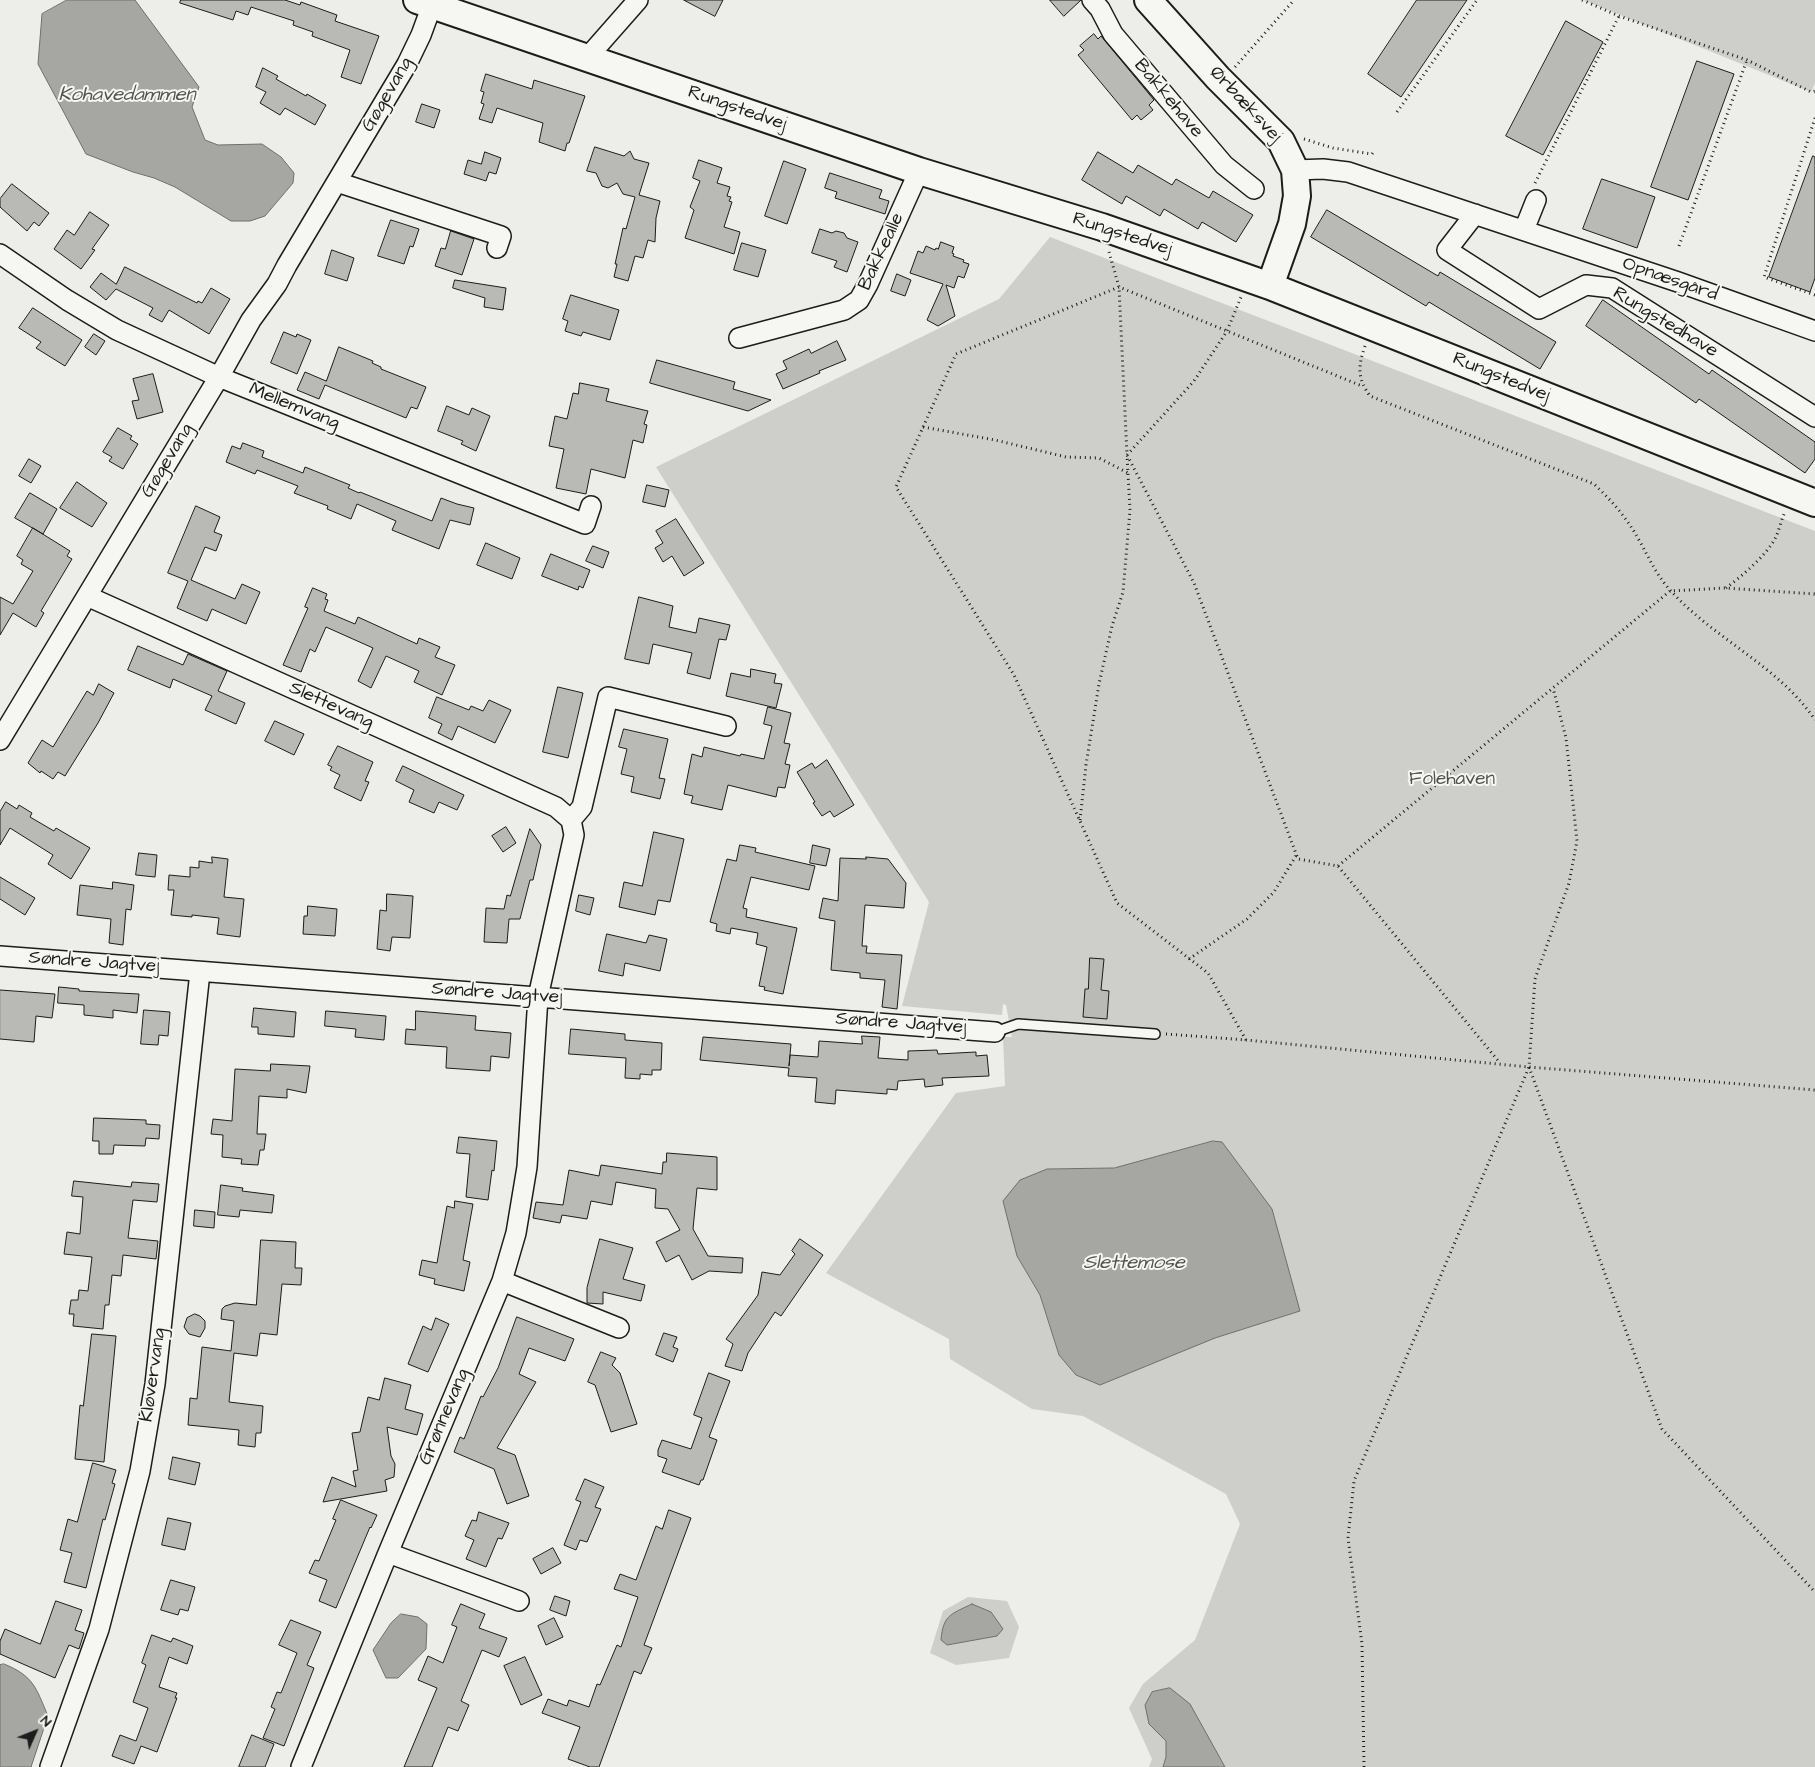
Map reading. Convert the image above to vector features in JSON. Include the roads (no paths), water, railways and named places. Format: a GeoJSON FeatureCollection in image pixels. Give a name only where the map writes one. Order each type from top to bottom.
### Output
{"type":"FeatureCollection","features":[{"type":"Feature","properties":{"kind":"main road","name":"Ørbæksvej"},"geometry":{"type":"LineString","coordinates":[[1148,0],[1218,78],[1281,141],[1295,170],[1297,196],[1292,224],[1260,282]]}},
{"type":"Feature","properties":{"kind":"main road","name":"Rungstedvej"},"geometry":{"type":"LineString","coordinates":[[428,2],[920,171],[1102,227],[1260,282],[1815,503]]}},
{"type":"Feature","properties":{"kind":"street"},"geometry":{"type":"LineString","coordinates":[[587,58],[638,0]]}},
{"type":"Feature","properties":{"kind":"street","name":"Bakkehave"},"geometry":{"type":"LineString","coordinates":[[1092,0],[1100,9],[1113,34],[1224,166],[1254,189]]}},
{"type":"Feature","properties":{"kind":"street","name":"Gøgevang"},"geometry":{"type":"LineString","coordinates":[[0,740],[219,377],[251,320],[277,284],[406,64],[421,35],[428,2]]}},
{"type":"Feature","properties":{"kind":"street","name":"Opnæsgård"},"geometry":{"type":"LineString","coordinates":[[1295,170],[1323,169],[1348,172],[1524,230],[1815,331]]}},
{"type":"Feature","properties":{"kind":"street","name":"Bakkealle"},"geometry":{"type":"LineString","coordinates":[[739,338],[844,310],[858,300],[868,284],[920,171]]}},
{"type":"Feature","properties":{"kind":"street"},"geometry":{"type":"LineString","coordinates":[[337,182],[501,236],[497,248]]}},
{"type":"Feature","properties":{"kind":"street"},"geometry":{"type":"LineString","coordinates":[[1524,230],[1534,195]]}},
{"type":"Feature","properties":{"kind":"street","name":"Rungstedhave"},"geometry":{"type":"LineString","coordinates":[[1475,214],[1447,250],[1539,309],[1586,285],[1612,288],[1815,417]]}},
{"type":"Feature","properties":{"kind":"street","name":"Mellemvang"},"geometry":{"type":"LineString","coordinates":[[0,254],[66,300],[117,330],[219,377],[585,524],[591,506]]}},
{"type":"Feature","properties":{"kind":"street","name":"Slettevang"},"geometry":{"type":"LineString","coordinates":[[87,596],[556,807],[571,820]]}},
{"type":"Feature","properties":{"kind":"street"},"geometry":{"type":"LineString","coordinates":[[538,997],[574,835],[571,820],[582,807],[608,697],[726,726]]}},
{"type":"Feature","properties":{"kind":"street","name":"Søndre Jagtvej"},"geometry":{"type":"LineString","coordinates":[[0,956],[995,1032]]}},
{"type":"Feature","properties":{"kind":"street","name":"Kløvervang"},"geometry":{"type":"LineString","coordinates":[[50,1767],[99,1629],[140,1471],[155,1384],[200,972]]}},
{"type":"Feature","properties":{"kind":"street","name":"Grønnevang"},"geometry":{"type":"LineString","coordinates":[[301,1767],[502,1280],[516,1233],[527,1167],[538,997]]}},
{"type":"Feature","properties":{"kind":"street"},"geometry":{"type":"LineString","coordinates":[[502,1280],[619,1328]]}},
{"type":"Feature","properties":{"kind":"street"},"geometry":{"type":"LineString","coordinates":[[388,1553],[519,1601]]}},
{"type":"Feature","properties":{"kind":"lane"},"geometry":{"type":"LineString","coordinates":[[995,1032],[1018,1024],[1155,1034]]}},
{"type":"Feature","properties":{"kind":"water","name":"Kohavedammen"},"geometry":{"type":"Polygon","coordinates":[[[67,0],[135,0],[199,87],[192,107],[205,140],[218,145],[262,144],[281,157],[294,173],[293,183],[265,216],[250,221],[231,221],[175,187],[86,154],[38,64],[42,14],[67,0]]]}},
{"type":"Feature","properties":{"kind":"water","name":"Slettemose"},"geometry":{"type":"Polygon","coordinates":[[[1213,1141],[1222,1142],[1272,1209],[1300,1311],[1215,1338],[1100,1385],[1076,1375],[1059,1355],[1040,1295],[1017,1256],[1003,1201],[1020,1180],[1047,1169],[1114,1168],[1213,1141]]]}},
{"type":"Feature","properties":{"kind":"water"},"geometry":{"type":"Polygon","coordinates":[[[972,1604],[991,1612],[1003,1629],[997,1636],[947,1645],[941,1640],[946,1620],[953,1613],[972,1604]]]}},
{"type":"Feature","properties":{"kind":"water"},"geometry":{"type":"Polygon","coordinates":[[[401,1614],[418,1617],[427,1624],[426,1649],[398,1678],[386,1678],[373,1650],[391,1623],[401,1614]]]}},
{"type":"Feature","properties":{"kind":"water"},"geometry":{"type":"Polygon","coordinates":[[[4,1664],[28,1678],[37,1690],[48,1716],[31,1767],[0,1767],[0,1665],[4,1664]]]}},
{"type":"Feature","properties":{"kind":"water"},"geometry":{"type":"Polygon","coordinates":[[[1170,1688],[1190,1704],[1225,1767],[1163,1767],[1166,1757],[1166,1741],[1149,1724],[1145,1705],[1152,1692],[1170,1688]]]}},
{"type":"Feature","properties":{"kind":"park label","name":"Folehaven"},"geometry":{"type":"Point","coordinates":[1452,780]}}]}
